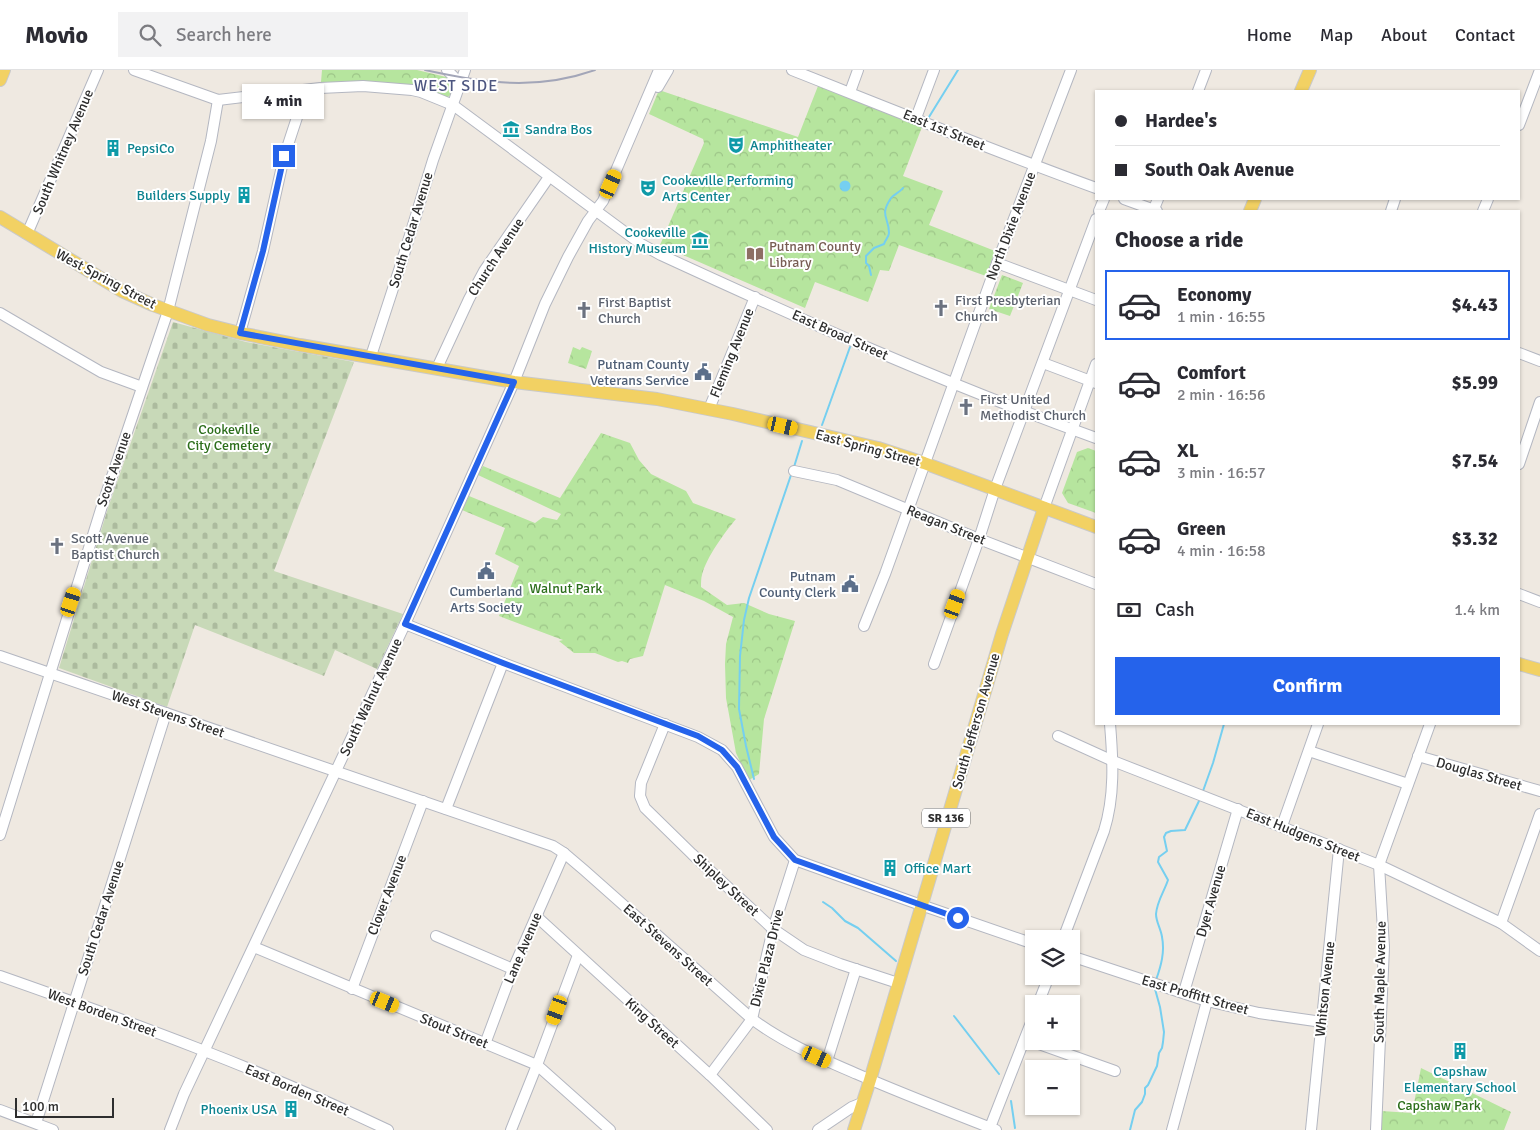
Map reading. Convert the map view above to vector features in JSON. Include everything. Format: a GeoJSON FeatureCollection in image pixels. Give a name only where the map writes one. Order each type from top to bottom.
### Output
{"type":"FeatureCollection","features":[{"type":"Feature","properties":{"kind":"main road"},"geometry":{"type":"LineString","coordinates":[[0,80],[4,70]]}},
{"type":"Feature","properties":{"kind":"main road"},"geometry":{"type":"LineString","coordinates":[[1301,90],[1310,70]]}},
{"type":"Feature","properties":{"kind":"main road","name":"West Spring Street"},"geometry":{"type":"LineString","coordinates":[[0,217],[116,287],[168,311],[208,325],[240,333],[514,382]]}},
{"type":"Feature","properties":{"kind":"main road","name":"East Spring Street"},"geometry":{"type":"LineString","coordinates":[[514,382],[635,395],[709,409],[878,448],[924,462],[1095,527]]}},
{"type":"Feature","properties":{"kind":"main road","name":"South Jefferson Avenue"},"geometry":{"type":"LineString","coordinates":[[854,1130],[1002,634],[1026,557],[1044,508]]}},
{"type":"Feature","properties":{"kind":"main road"},"geometry":{"type":"LineString","coordinates":[[1520,664],[1540,670]]}},
{"type":"Feature","properties":{"kind":"street","name":"South Whitney Avenue"},"geometry":{"type":"LineString","coordinates":[[27,234],[98,70]]}},
{"type":"Feature","properties":{"kind":"street"},"geometry":{"type":"LineString","coordinates":[[134,70],[218,100]]}},
{"type":"Feature","properties":{"kind":"street"},"geometry":{"type":"LineString","coordinates":[[447,70],[454,76],[456,92]]}},
{"type":"Feature","properties":{"kind":"street"},"geometry":{"type":"LineString","coordinates":[[642,113],[659,70]]}},
{"type":"Feature","properties":{"kind":"street"},"geometry":{"type":"LineString","coordinates":[[642,113],[668,70]]}},
{"type":"Feature","properties":{"kind":"street","name":"East 1st Street"},"geometry":{"type":"LineString","coordinates":[[792,70],[1035,166],[1095,188]]}},
{"type":"Feature","properties":{"kind":"street"},"geometry":{"type":"LineString","coordinates":[[850,92],[858,70]]}},
{"type":"Feature","properties":{"kind":"street"},"geometry":{"type":"LineString","coordinates":[[916,118],[934,70]]}},
{"type":"Feature","properties":{"kind":"street","name":"North Dixie Avenue"},"geometry":{"type":"LineString","coordinates":[[864,626],[885,574],[996,263],[1071,70]]}},
{"type":"Feature","properties":{"kind":"street"},"geometry":{"type":"LineString","coordinates":[[1198,90],[1206,70]]}},
{"type":"Feature","properties":{"kind":"street"},"geometry":{"type":"LineString","coordinates":[[1520,122],[1540,70]]}},
{"type":"Feature","properties":{"kind":"street","name":"South Cedar Avenue"},"geometry":{"type":"LineString","coordinates":[[371,356],[433,160],[453,105],[462,71]]}},
{"type":"Feature","properties":{"kind":"street","name":"East Broad Street"},"geometry":{"type":"LineString","coordinates":[[218,100],[341,86],[392,87],[421,92],[453,105],[549,177],[646,246],[755,298],[953,383],[1095,438]]}},
{"type":"Feature","properties":{"kind":"street"},"geometry":{"type":"LineString","coordinates":[[240,333],[263,251],[284,156],[306,90]]}},
{"type":"Feature","properties":{"kind":"street","name":"Scott Avenue"},"geometry":{"type":"LineString","coordinates":[[0,835],[71,602],[168,311],[211,141],[218,100]]}},
{"type":"Feature","properties":{"kind":"street","name":"South Walnut Avenue"},"geometry":{"type":"LineString","coordinates":[[170,1130],[184,1094],[405,624],[514,382],[545,304],[588,221],[604,201],[642,113]]}},
{"type":"Feature","properties":{"kind":"street","name":"Church Avenue"},"geometry":{"type":"LineString","coordinates":[[437,368],[468,299],[484,271],[549,177]]}},
{"type":"Feature","properties":{"kind":"street"},"geometry":{"type":"LineString","coordinates":[[1126,200],[1152,210]]}},
{"type":"Feature","properties":{"kind":"street"},"geometry":{"type":"LineString","coordinates":[[934,664],[995,489],[1095,222]]}},
{"type":"Feature","properties":{"kind":"street"},"geometry":{"type":"LineString","coordinates":[[996,263],[1095,300]]}},
{"type":"Feature","properties":{"kind":"street","name":"Fleming Avenue"},"geometry":{"type":"LineString","coordinates":[[709,409],[755,298]]}},
{"type":"Feature","properties":{"kind":"street"},"geometry":{"type":"LineString","coordinates":[[0,313],[101,372],[142,387]]}},
{"type":"Feature","properties":{"kind":"street"},"geometry":{"type":"LineString","coordinates":[[1520,353],[1540,361]]}},
{"type":"Feature","properties":{"kind":"street"},"geometry":{"type":"LineString","coordinates":[[1043,363],[1093,382]]}},
{"type":"Feature","properties":{"kind":"street","name":"South Jefferson Avenue"},"geometry":{"type":"LineString","coordinates":[[1044,508],[1073,429],[1093,382]]}},
{"type":"Feature","properties":{"kind":"street"},"geometry":{"type":"LineString","coordinates":[[1520,460],[1536,424],[1540,402]]}},
{"type":"Feature","properties":{"kind":"street","name":"Reagan Street"},"geometry":{"type":"LineString","coordinates":[[794,471],[838,480],[979,539],[1095,584]]}},
{"type":"Feature","properties":{"kind":"street"},"geometry":{"type":"LineString","coordinates":[[1520,594],[1540,602]]}},
{"type":"Feature","properties":{"kind":"street"},"geometry":{"type":"LineString","coordinates":[[405,624],[698,736],[722,750],[737,767],[774,837],[795,860],[921,906],[1025,941]]}},
{"type":"Feature","properties":{"kind":"street","name":"West Stevens Street"},"geometry":{"type":"LineString","coordinates":[[0,656],[51,672],[336,772]]}},
{"type":"Feature","properties":{"kind":"street"},"geometry":{"type":"LineString","coordinates":[[446,809],[503,663]]}},
{"type":"Feature","properties":{"kind":"street","name":"South Cedar Avenue"},"geometry":{"type":"LineString","coordinates":[[36,1123],[166,713]]}},
{"type":"Feature","properties":{"kind":"street","name":"Shipley Street"},"geometry":{"type":"LineString","coordinates":[[665,724],[641,783],[640,796],[645,808],[773,929],[804,950],[898,982]]}},
{"type":"Feature","properties":{"kind":"street"},"geometry":{"type":"LineString","coordinates":[[1066,930],[1109,816],[1112,800],[1113,761],[1110,725]]}},
{"type":"Feature","properties":{"kind":"street"},"geometry":{"type":"LineString","coordinates":[[1282,826],[1318,725]]}},
{"type":"Feature","properties":{"kind":"street","name":"South Maple Avenue"},"geometry":{"type":"LineString","coordinates":[[1376,1130],[1384,947],[1379,865],[1430,725]]}},
{"type":"Feature","properties":{"kind":"street","name":"East Hudgens Street"},"geometry":{"type":"LineString","coordinates":[[1058,736],[1113,761],[1379,865],[1501,922],[1540,951]]}},
{"type":"Feature","properties":{"kind":"street"},"geometry":{"type":"LineString","coordinates":[[1309,751],[1408,784]]}},
{"type":"Feature","properties":{"kind":"street","name":"Douglas Street"},"geometry":{"type":"LineString","coordinates":[[1418,756],[1540,791]]}},
{"type":"Feature","properties":{"kind":"street","name":"East Stevens Street"},"geometry":{"type":"LineString","coordinates":[[336,772],[542,842],[564,853],[768,1031],[788,1043],[870,1080],[992,1129]]}},
{"type":"Feature","properties":{"kind":"street","name":"Clover Avenue"},"geometry":{"type":"LineString","coordinates":[[352,989],[423,801]]}},
{"type":"Feature","properties":{"kind":"street","name":"Dyer Avenue"},"geometry":{"type":"LineString","coordinates":[[1184,992],[1238,809]]}},
{"type":"Feature","properties":{"kind":"street"},"geometry":{"type":"LineString","coordinates":[[1501,922],[1540,814]]}},
{"type":"Feature","properties":{"kind":"street","name":"Whitson Avenue"},"geometry":{"type":"LineString","coordinates":[[1311,1130],[1339,849]]}},
{"type":"Feature","properties":{"kind":"street","name":"Lane Avenue"},"geometry":{"type":"LineString","coordinates":[[485,1044],[512,969],[564,853]]}},
{"type":"Feature","properties":{"kind":"street","name":"Dixie Plaza Drive"},"geometry":{"type":"LineString","coordinates":[[710,1075],[752,1019],[773,929],[795,860]]}},
{"type":"Feature","properties":{"kind":"street","name":"King Street"},"geometry":{"type":"LineString","coordinates":[[536,916],[710,1075],[767,1130]]}},
{"type":"Feature","properties":{"kind":"street"},"geometry":{"type":"LineString","coordinates":[[436,936],[512,969]]}},
{"type":"Feature","properties":{"kind":"street","name":"Stout Street"},"geometry":{"type":"LineString","coordinates":[[254,947],[537,1066],[610,1130]]}},
{"type":"Feature","properties":{"kind":"street"},"geometry":{"type":"LineString","coordinates":[[511,1130],[537,1066],[578,954]]}},
{"type":"Feature","properties":{"kind":"street","name":"East Proffitt Street"},"geometry":{"type":"LineString","coordinates":[[1080,959],[1207,1001],[1259,1013],[1322,1022]]}},
{"type":"Feature","properties":{"kind":"street"},"geometry":{"type":"LineString","coordinates":[[827,1061],[856,969]]}},
{"type":"Feature","properties":{"kind":"street","name":"West Borden Street"},"geometry":{"type":"LineString","coordinates":[[0,976],[204,1051]]}},
{"type":"Feature","properties":{"kind":"street"},"geometry":{"type":"LineString","coordinates":[[1172,1130],[1207,1001]]}},
{"type":"Feature","properties":{"kind":"street"},"geometry":{"type":"LineString","coordinates":[[992,1129],[1025,1038]]}},
{"type":"Feature","properties":{"kind":"street"},"geometry":{"type":"LineString","coordinates":[[1057,1050],[1115,1072]]}},
{"type":"Feature","properties":{"kind":"street","name":"East Borden Street"},"geometry":{"type":"LineString","coordinates":[[204,1051],[388,1130]]}},
{"type":"Feature","properties":{"kind":"street"},"geometry":{"type":"LineString","coordinates":[[818,1130],[852,1107],[862,1104]]}},
{"type":"Feature","properties":{"kind":"street"},"geometry":{"type":"LineString","coordinates":[[0,1110],[53,1130]]}},
{"type":"Feature","properties":{"kind":"green space"},"geometry":{"type":"Polygon","coordinates":[[[322,70],[417,70],[451,80],[451,92],[448,97],[405,84],[321,82],[322,70]]]}},
{"type":"Feature","properties":{"kind":"green space"},"geometry":{"type":"Polygon","coordinates":[[[818,86],[922,127],[903,176],[943,191],[929,225],[995,251],[986,276],[899,245],[889,271],[880,270],[868,302],[815,282],[805,308],[660,245],[704,143],[703,139],[649,114],[659,90],[798,137],[818,86]]]}},
{"type":"Feature","properties":{"kind":"green space"},"geometry":{"type":"Polygon","coordinates":[[[1002,275],[1023,283],[1010,316],[989,309],[1002,275]]]}},
{"type":"Feature","properties":{"kind":"green space","name":"Cookeville City Cemetery"},"geometry":{"type":"Polygon","coordinates":[[[173,322],[246,342],[354,362],[274,571],[403,614],[377,669],[335,650],[324,676],[195,625],[167,707],[59,668],[108,508],[173,322]]]}},
{"type":"Feature","properties":{"kind":"green space"},"geometry":{"type":"Polygon","coordinates":[[[573,347],[580,350],[582,347],[592,351],[586,369],[568,363],[573,347]]]}},
{"type":"Feature","properties":{"kind":"green space","name":"Walnut Park"},"geometry":{"type":"Polygon","coordinates":[[[601,433],[630,443],[639,460],[651,474],[686,491],[693,503],[736,519],[721,538],[707,561],[701,587],[727,605],[744,603],[769,614],[795,621],[764,719],[759,774],[749,780],[736,753],[726,698],[726,644],[733,617],[704,601],[665,585],[643,656],[630,659],[628,663],[618,662],[595,653],[574,653],[559,641],[563,640],[499,616],[519,566],[495,554],[505,528],[462,510],[469,496],[535,523],[543,517],[557,520],[561,514],[478,475],[483,466],[560,498],[601,433]]]}},
{"type":"Feature","properties":{"kind":"green space"},"geometry":{"type":"Polygon","coordinates":[[[1088,448],[1095,451],[1095,513],[1068,503],[1062,493],[1077,452],[1088,448]]]}},
{"type":"Feature","properties":{"kind":"green space","name":"Capshaw Park"},"geometry":{"type":"Polygon","coordinates":[[[1421,1068],[1511,1112],[1504,1130],[1380,1130],[1381,1111],[1412,1113],[1421,1068]]]}},
{"type":"Feature","properties":{"kind":"water"},"geometry":{"type":"Polygon","coordinates":[[[845,180],[851,186],[845,192],[839,186],[845,180]]]}},
{"type":"Feature","properties":{"kind":"waterway"},"geometry":{"type":"LineString","coordinates":[[929,117],[958,70]]}},
{"type":"Feature","properties":{"kind":"waterway"},"geometry":{"type":"LineString","coordinates":[[871,275],[869,266],[866,263],[866,256],[874,248],[884,244],[889,233],[885,213],[887,204],[903,188]]}},
{"type":"Feature","properties":{"kind":"waterway"},"geometry":{"type":"LineString","coordinates":[[822,425],[850,347]]}},
{"type":"Feature","properties":{"kind":"waterway"},"geometry":{"type":"LineString","coordinates":[[794,467],[802,441]]}},
{"type":"Feature","properties":{"kind":"waterway"},"geometry":{"type":"LineString","coordinates":[[754,779],[739,709],[740,656],[744,620],[749,598],[791,475]]}},
{"type":"Feature","properties":{"kind":"waterway"},"geometry":{"type":"LineString","coordinates":[[1203,791],[1224,725]]}},
{"type":"Feature","properties":{"kind":"waterway"},"geometry":{"type":"LineString","coordinates":[[1156,980],[1163,954],[1163,943],[1156,914],[1168,880],[1158,862],[1159,857],[1167,851],[1164,837],[1166,833],[1185,830],[1199,801]]}},
{"type":"Feature","properties":{"kind":"waterway"},"geometry":{"type":"LineString","coordinates":[[823,902],[845,921],[858,928],[896,961]]}},
{"type":"Feature","properties":{"kind":"waterway"},"geometry":{"type":"LineString","coordinates":[[1130,1130],[1135,1110],[1142,1102],[1145,1088],[1157,1066],[1159,1053],[1162,1048],[1164,1032],[1155,989]]}},
{"type":"Feature","properties":{"kind":"waterway"},"geometry":{"type":"LineString","coordinates":[[954,1016],[999,1074]]}},
{"type":"Feature","properties":{"kind":"waterway"},"geometry":{"type":"LineString","coordinates":[[1011,1101],[1015,1128]]}},
{"type":"Feature","properties":{"kind":"railway"},"geometry":{"type":"LineString","coordinates":[[425,70],[510,83],[552,81],[595,70]]}},
{"type":"Feature","properties":{"kind":"place","name":"Sandra Bos"},"geometry":{"type":"Point","coordinates":[511,129]}},
{"type":"Feature","properties":{"kind":"place","name":"Amphitheater"},"geometry":{"type":"Point","coordinates":[736,145]}},
{"type":"Feature","properties":{"kind":"place","name":"PepsiCo"},"geometry":{"type":"Point","coordinates":[113,148]}},
{"type":"Feature","properties":{"kind":"place","name":"Cookeville Performing Arts Center"},"geometry":{"type":"Point","coordinates":[648,188]}},
{"type":"Feature","properties":{"kind":"place","name":"Builders Supply"},"geometry":{"type":"Point","coordinates":[244,195]}},
{"type":"Feature","properties":{"kind":"place","name":"Cookeville History Museum"},"geometry":{"type":"Point","coordinates":[700,240]}},
{"type":"Feature","properties":{"kind":"place","name":"Putnam County Library"},"geometry":{"type":"Point","coordinates":[755,254]}},
{"type":"Feature","properties":{"kind":"place","name":"First Presbyterian Church"},"geometry":{"type":"Point","coordinates":[941,308]}},
{"type":"Feature","properties":{"kind":"place","name":"First Baptist Church"},"geometry":{"type":"Point","coordinates":[584,310]}},
{"type":"Feature","properties":{"kind":"place","name":"Putnam County Veterans Service"},"geometry":{"type":"Point","coordinates":[703,372]}},
{"type":"Feature","properties":{"kind":"place","name":"First United Methodist Church"},"geometry":{"type":"Point","coordinates":[966,407]}},
{"type":"Feature","properties":{"kind":"place","name":"Scott Avenue Baptist Church"},"geometry":{"type":"Point","coordinates":[57,546]}},
{"type":"Feature","properties":{"kind":"place","name":"Cumberland Arts Society"},"geometry":{"type":"Point","coordinates":[486,571]}},
{"type":"Feature","properties":{"kind":"place","name":"Putnam County Clerk"},"geometry":{"type":"Point","coordinates":[850,584]}},
{"type":"Feature","properties":{"kind":"place","name":"Office Mart"},"geometry":{"type":"Point","coordinates":[890,868]}},
{"type":"Feature","properties":{"kind":"place","name":"Capshaw Elementary School"},"geometry":{"type":"Point","coordinates":[1460,1051]}},
{"type":"Feature","properties":{"kind":"place","name":"Phoenix USA"},"geometry":{"type":"Point","coordinates":[291,1109]}},
{"type":"Feature","properties":{"kind":"district","name":"WEST SIDE"},"geometry":{"type":"Point","coordinates":[456,86]}},
{"type":"Feature","properties":{"kind":"route"},"geometry":{"type":"LineString","coordinates":[[284,156],[257,277],[240,333],[514,382],[405,624],[698,736],[722,750],[737,767],[774,837],[795,860],[958,918]]}}]}
